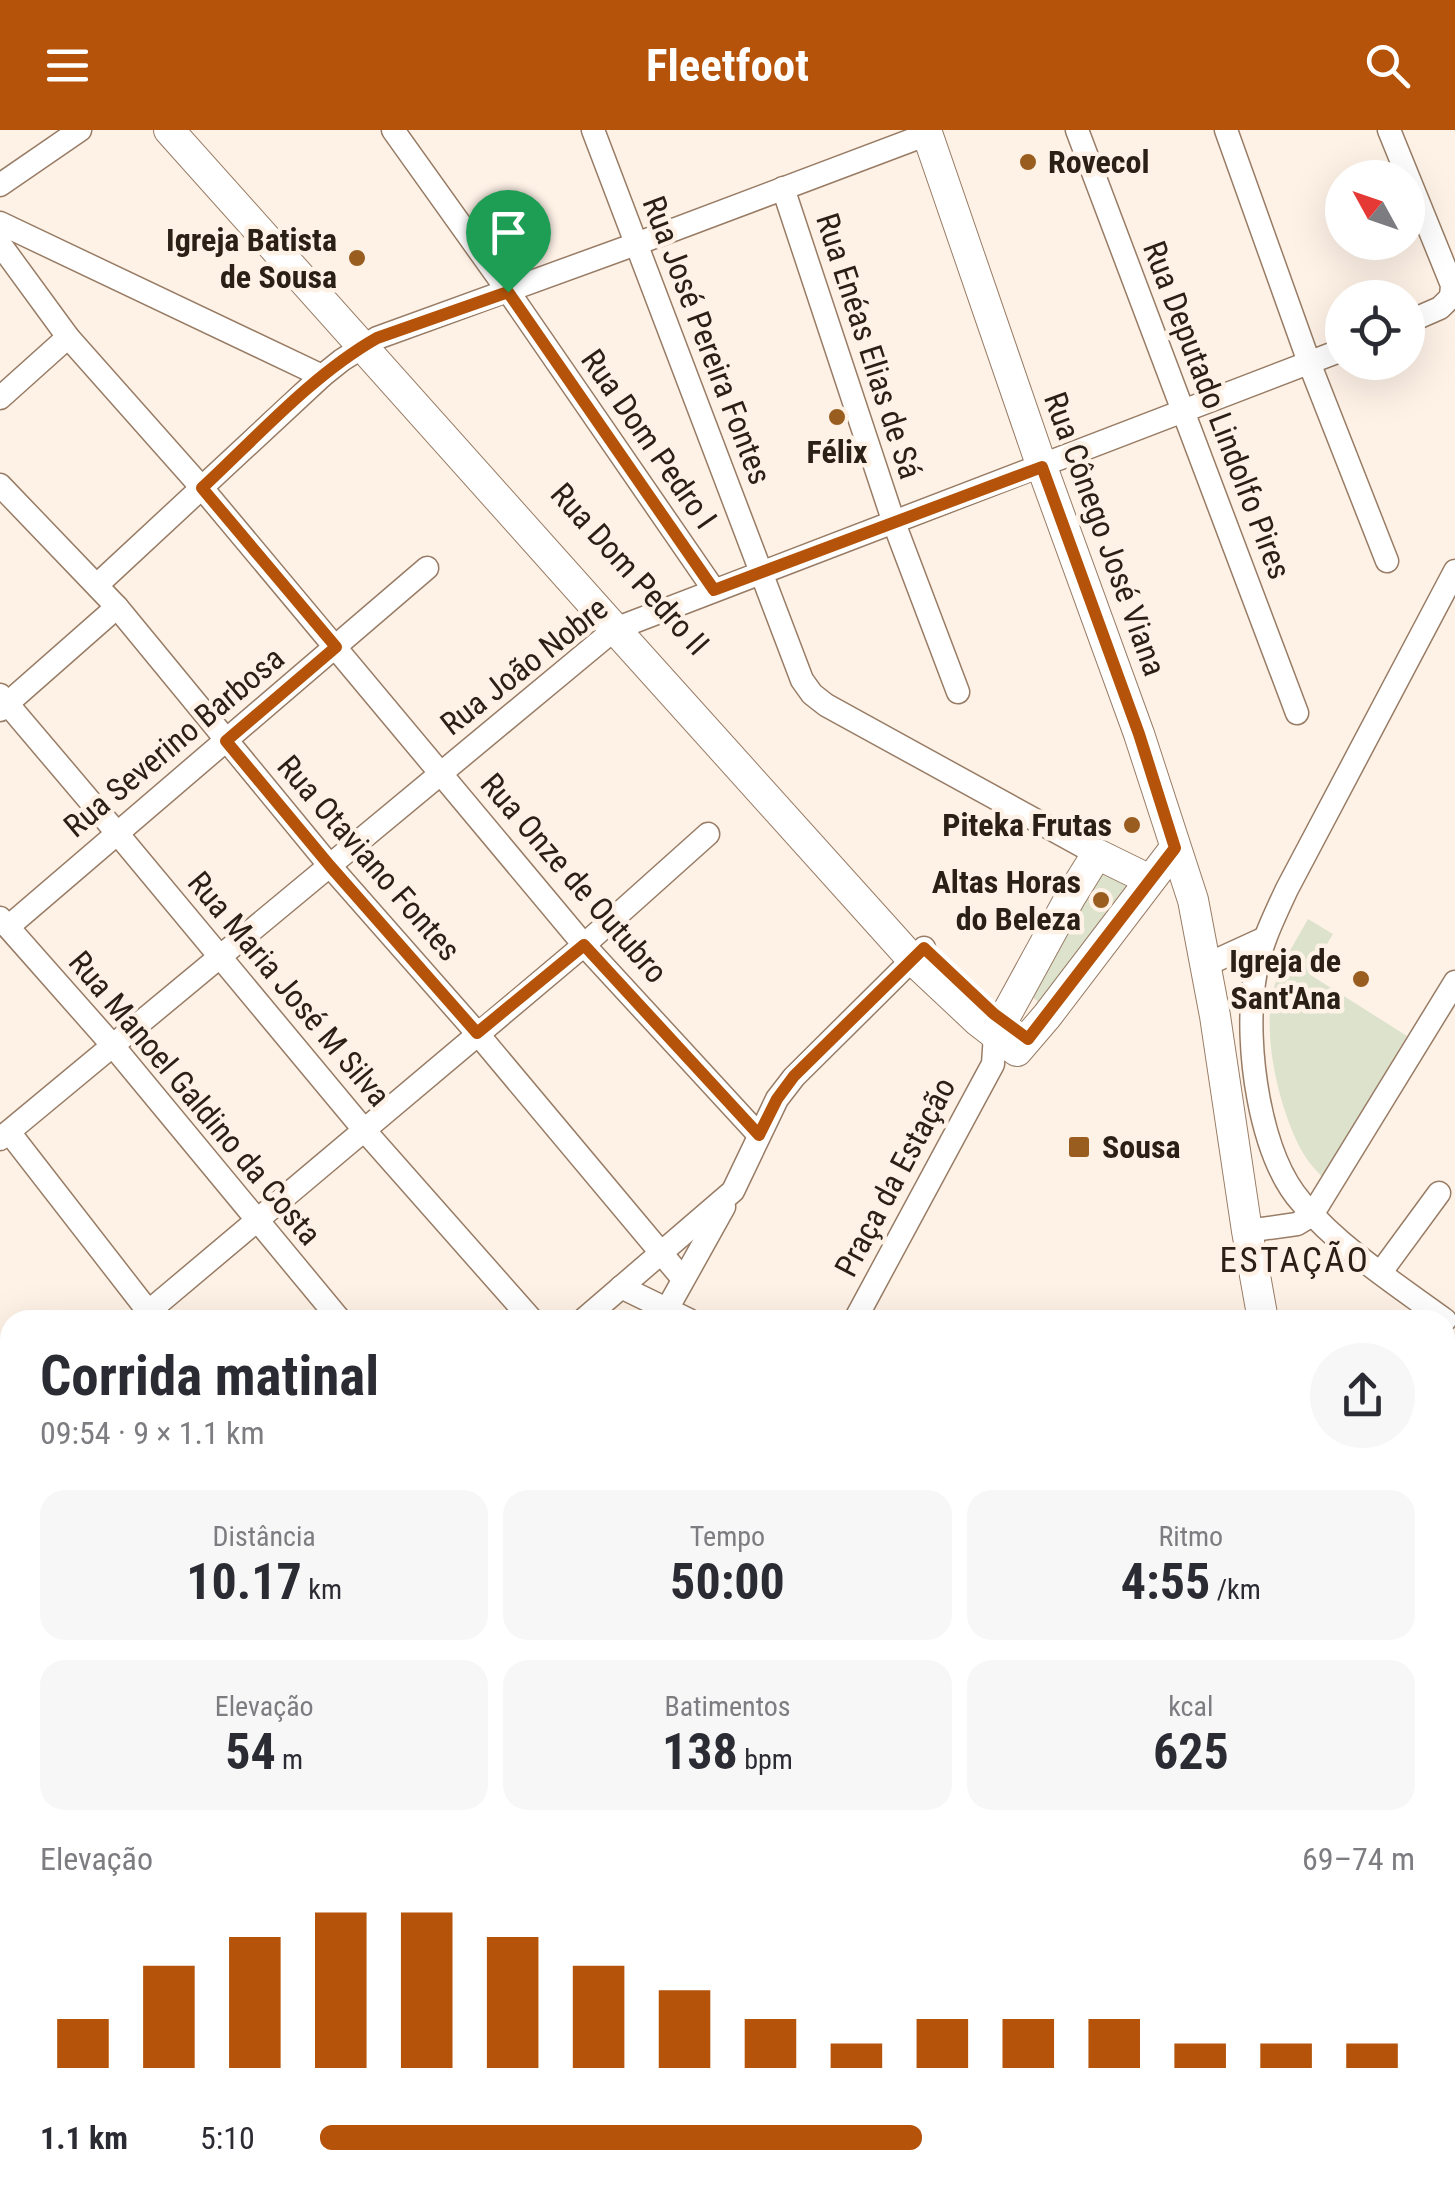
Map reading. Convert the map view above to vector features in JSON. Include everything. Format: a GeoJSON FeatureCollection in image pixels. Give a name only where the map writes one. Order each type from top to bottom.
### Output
{"type":"FeatureCollection","features":[{"type":"Feature","properties":{"kind":"street"},"geometry":{"type":"LineString","coordinates":[[0,185],[80,130]]}},
{"type":"Feature","properties":{"kind":"street","name":"Rua Dom Pedro II"},"geometry":{"type":"LineString","coordinates":[[169,130],[370,342],[918,953],[1007,1042]]}},
{"type":"Feature","properties":{"kind":"street","name":"Rua Dom Pedro II"},"geometry":{"type":"LineString","coordinates":[[194,130],[370,342]]}},
{"type":"Feature","properties":{"kind":"street","name":"Rua Dom Pedro I"},"geometry":{"type":"LineString","coordinates":[[393,130],[714,590]]}},
{"type":"Feature","properties":{"kind":"street","name":"Rua José Pereira Fontes"},"geometry":{"type":"LineString","coordinates":[[593,130],[802,680],[812,694],[850,719],[1097,854]]}},
{"type":"Feature","properties":{"kind":"street","name":"Rua Deputado Lindolfo Pires"},"geometry":{"type":"LineString","coordinates":[[1077,130],[1297,713]]}},
{"type":"Feature","properties":{"kind":"street"},"geometry":{"type":"LineString","coordinates":[[1226,130],[1310,365],[1386,561]]}},
{"type":"Feature","properties":{"kind":"street"},"geometry":{"type":"LineString","coordinates":[[1389,130],[1452,286],[1453,297],[1425,315]]}},
{"type":"Feature","properties":{"kind":"street"},"geometry":{"type":"LineString","coordinates":[[96,585],[322,376],[370,342],[931,131]]}},
{"type":"Feature","properties":{"kind":"street","name":"Rua Cônego José Viana"},"geometry":{"type":"LineString","coordinates":[[931,131],[1042,467],[1139,734],[1194,900],[1261,1310]]}},
{"type":"Feature","properties":{"kind":"street","name":"Rua Enéas Elias de Sá"},"geometry":{"type":"LineString","coordinates":[[783,188],[894,523],[958,692]]}},
{"type":"Feature","properties":{"kind":"street"},"geometry":{"type":"LineString","coordinates":[[0,222],[322,376]]}},
{"type":"Feature","properties":{"kind":"street","name":"Rua Onze de Outubro"},"geometry":{"type":"LineString","coordinates":[[0,244],[68,338],[202,488],[584,945],[759,1135]]}},
{"type":"Feature","properties":{"kind":"street"},"geometry":{"type":"LineString","coordinates":[[0,398],[68,338]]}},
{"type":"Feature","properties":{"kind":"street","name":"Rua João Nobre"},"geometry":{"type":"LineString","coordinates":[[4,1136],[440,772],[623,625],[1325,358]]}},
{"type":"Feature","properties":{"kind":"street","name":"Rua Otaviano Fontes"},"geometry":{"type":"LineString","coordinates":[[0,486],[118,607],[330,866],[477,1033],[683,1279]]}},
{"type":"Feature","properties":{"kind":"street","name":"Rua Severino Barbosa"},"geometry":{"type":"LineString","coordinates":[[4,922],[118,832],[427,568]]}},
{"type":"Feature","properties":{"kind":"street"},"geometry":{"type":"LineString","coordinates":[[1432,1310],[1312,1214],[1294,1193],[1280,1169],[1262,1114],[1250,1020],[1254,979],[1265,938],[1287,889],[1455,571]]}},
{"type":"Feature","properties":{"kind":"street"},"geometry":{"type":"LineString","coordinates":[[2,703],[118,607]]}},
{"type":"Feature","properties":{"kind":"street","name":"Rua Maria José M Silva"},"geometry":{"type":"LineString","coordinates":[[2,703],[118,832],[365,1132],[523,1310]]}},
{"type":"Feature","properties":{"kind":"street"},"geometry":{"type":"LineString","coordinates":[[158,1310],[708,834]]}},
{"type":"Feature","properties":{"kind":"street"},"geometry":{"type":"LineString","coordinates":[[1007,1042],[1175,848]]}},
{"type":"Feature","properties":{"kind":"street"},"geometry":{"type":"LineString","coordinates":[[1007,1042],[1071,896],[1097,854],[1150,880]]}},
{"type":"Feature","properties":{"kind":"street","name":"Rua Manoel Galdino da Costa"},"geometry":{"type":"LineString","coordinates":[[4,922],[114,1047],[332,1310]]}},
{"type":"Feature","properties":{"kind":"street"},"geometry":{"type":"LineString","coordinates":[[1206,966],[1265,938]]}},
{"type":"Feature","properties":{"kind":"street"},"geometry":{"type":"LineString","coordinates":[[675,1310],[683,1279],[733,1191],[777,1099],[794,1076],[918,953]]}},
{"type":"Feature","properties":{"kind":"street"},"geometry":{"type":"LineString","coordinates":[[1247,1231],[1298,1224],[1312,1214],[1454,987]]}},
{"type":"Feature","properties":{"kind":"street","name":"Praça da Estação"},"geometry":{"type":"LineString","coordinates":[[860,1310],[1007,1042]]}},
{"type":"Feature","properties":{"kind":"street"},"geometry":{"type":"LineString","coordinates":[[4,1136],[146,1310]]}},
{"type":"Feature","properties":{"kind":"street"},"geometry":{"type":"LineString","coordinates":[[595,1310],[733,1191]]}},
{"type":"Feature","properties":{"kind":"street"},"geometry":{"type":"LineString","coordinates":[[1381,1272],[1439,1193]]}},
{"type":"Feature","properties":{"kind":"street"},"geometry":{"type":"LineString","coordinates":[[621,1287],[662,1310]]}},
{"type":"Feature","properties":{"kind":"green space"},"geometry":{"type":"Polygon","coordinates":[[[1100,866],[1130,885],[1043,1006],[1030,995],[1100,866]]]}},
{"type":"Feature","properties":{"kind":"green space"},"geometry":{"type":"Polygon","coordinates":[[[1308,919],[1333,934],[1309,974],[1407,1036],[1322,1177],[1303,1153],[1286,1115],[1271,1045],[1271,1000],[1276,981],[1308,919]]]}},
{"type":"Feature","properties":{"kind":"place","name":"Rovecol"},"geometry":{"type":"Point","coordinates":[1028,162]}},
{"type":"Feature","properties":{"kind":"place","name":"Igreja Batista de Sousa"},"geometry":{"type":"Point","coordinates":[357,258]}},
{"type":"Feature","properties":{"kind":"place","name":"Félix"},"geometry":{"type":"Point","coordinates":[837,417]}},
{"type":"Feature","properties":{"kind":"place","name":"Piteka Frutas"},"geometry":{"type":"Point","coordinates":[1132,825]}},
{"type":"Feature","properties":{"kind":"place","name":"Altas Horas do Beleza"},"geometry":{"type":"Point","coordinates":[1101,900]}},
{"type":"Feature","properties":{"kind":"place","name":"Igreja de Sant'Ana"},"geometry":{"type":"Point","coordinates":[1361,979]}},
{"type":"Feature","properties":{"kind":"place","name":"Sousa"},"geometry":{"type":"Point","coordinates":[1079,1147]}},
{"type":"Feature","properties":{"kind":"district","name":"ESTAÇÃO"},"geometry":{"type":"Point","coordinates":[1295,1260]}},
{"type":"Feature","properties":{"kind":"route"},"geometry":{"type":"LineString","coordinates":[[508,292],[714,590],[1042,467],[1139,734],[1175,848],[1028,1039],[994,1014],[924,948],[794,1076],[759,1135],[584,945],[477,1033],[226,741],[336,647],[202,488],[322,376],[362,347],[377,338],[508,292]]}}]}
